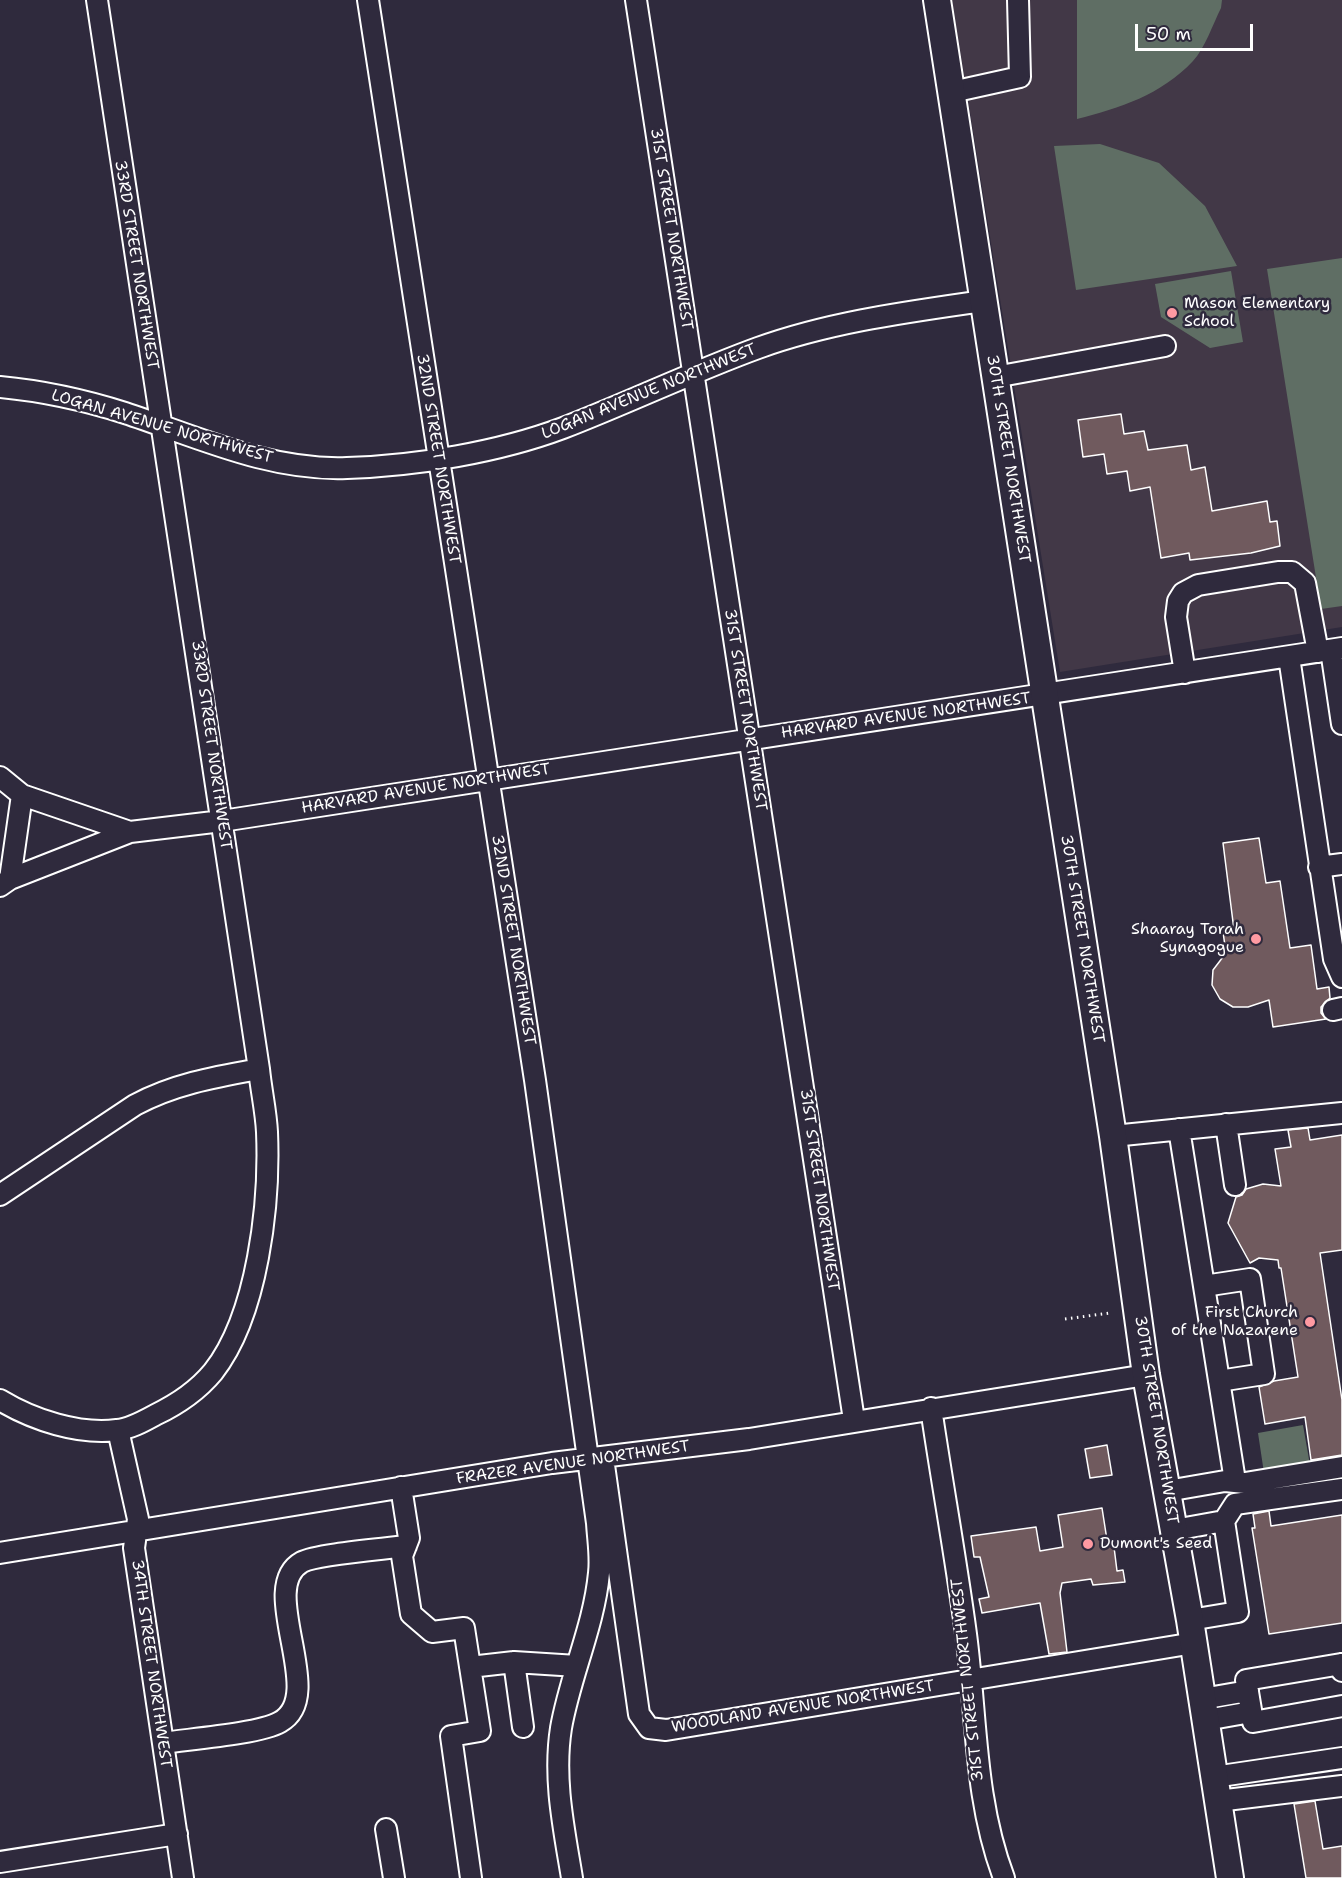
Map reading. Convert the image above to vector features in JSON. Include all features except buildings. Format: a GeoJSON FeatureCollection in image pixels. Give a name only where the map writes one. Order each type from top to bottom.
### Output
{"type":"FeatureCollection","features":[{"type":"Feature","properties":{"kind":"main road","name":"30TH STREET NORTHWEST"},"geometry":{"type":"LineString","coordinates":[[937,0],[1113,1136],[1146,1375],[1192,1632],[1230,1878]]}},
{"type":"Feature","properties":{"kind":"street","name":"33RD STREET NORTHWEST"},"geometry":{"type":"LineString","coordinates":[[97,0],[267,1130],[266,1189],[255,1267],[236,1335],[212,1373],[196,1388],[159,1414],[118,1430]]}},
{"type":"Feature","properties":{"kind":"street","name":"32ND STREET NORTHWEST"},"geometry":{"type":"LineString","coordinates":[[368,0],[541,1125],[596,1459],[600,1571],[596,1599],[561,1728],[558,1755],[560,1807],[572,1878]]}},
{"type":"Feature","properties":{"kind":"street","name":"31ST STREET NORTHWEST"},"geometry":{"type":"LineString","coordinates":[[636,0],[854,1420]]}},
{"type":"Feature","properties":{"kind":"street"},"geometry":{"type":"LineString","coordinates":[[952,92],[1020,77],[1018,0]]}},
{"type":"Feature","properties":{"kind":"street","name":"LOGAN AVENUE NORTHWEST"},"geometry":{"type":"LineString","coordinates":[[0,387],[76,399],[244,454],[315,468],[356,468],[438,458],[533,438],[694,374],[803,334],[907,312],[983,301]]}},
{"type":"Feature","properties":{"kind":"street"},"geometry":{"type":"LineString","coordinates":[[996,377],[1165,346]]}},
{"type":"Feature","properties":{"kind":"street"},"geometry":{"type":"LineString","coordinates":[[1185,673],[1176,617],[1178,602],[1183,593],[1198,585],[1292,572],[1305,583],[1330,650],[1342,724]]}},
{"type":"Feature","properties":{"kind":"street","name":"HARVARD AVENUE NORTHWEST"},"geometry":{"type":"LineString","coordinates":[[130,832],[222,821],[1330,650]]}},
{"type":"Feature","properties":{"kind":"street"},"geometry":{"type":"LineString","coordinates":[[1288,657],[1335,964],[1342,977]]}},
{"type":"Feature","properties":{"kind":"street"},"geometry":{"type":"LineString","coordinates":[[0,777],[22,795],[130,832]]}},
{"type":"Feature","properties":{"kind":"street"},"geometry":{"type":"LineString","coordinates":[[5,882],[22,795]]}},
{"type":"Feature","properties":{"kind":"street"},"geometry":{"type":"LineString","coordinates":[[5,882],[130,832]]}},
{"type":"Feature","properties":{"kind":"street"},"geometry":{"type":"LineString","coordinates":[[1319,867],[1342,864]]}},
{"type":"Feature","properties":{"kind":"street"},"geometry":{"type":"LineString","coordinates":[[0,1195],[135,1105],[156,1094],[178,1085],[259,1069]]}},
{"type":"Feature","properties":{"kind":"street"},"geometry":{"type":"LineString","coordinates":[[1113,1136],[1342,1113]]}},
{"type":"Feature","properties":{"kind":"street"},"geometry":{"type":"LineString","coordinates":[[1226,1124],[1235,1185]]}},
{"type":"Feature","properties":{"kind":"street"},"geometry":{"type":"LineString","coordinates":[[1179,1129],[1235,1481]]}},
{"type":"Feature","properties":{"kind":"street"},"geometry":{"type":"LineString","coordinates":[[1204,1286],[1250,1279],[1264,1374],[1219,1381]]}},
{"type":"Feature","properties":{"kind":"street","name":"FRAZER AVENUE NORTHWEST"},"geometry":{"type":"LineString","coordinates":[[0,1553],[136,1533],[402,1487],[748,1439],[854,1420],[1146,1375]]}},
{"type":"Feature","properties":{"kind":"street"},"geometry":{"type":"LineString","coordinates":[[0,1400],[39,1419],[91,1430],[118,1430]]}},
{"type":"Feature","properties":{"kind":"street","name":"31ST STREET NORTHWEST"},"geometry":{"type":"LineString","coordinates":[[931,1408],[971,1679],[980,1789],[988,1827],[1004,1878]]}},
{"type":"Feature","properties":{"kind":"street","name":"34TH STREET NORTHWEST"},"geometry":{"type":"LineString","coordinates":[[118,1430],[138,1519],[134,1548],[183,1878]]}},
{"type":"Feature","properties":{"kind":"street","name":"WOODLAND AVENUE NORTHWEST"},"geometry":{"type":"LineString","coordinates":[[596,1459],[639,1714],[649,1728],[666,1730],[971,1679],[1192,1632],[1238,1612],[1224,1521]]}},
{"type":"Feature","properties":{"kind":"street"},"geometry":{"type":"LineString","coordinates":[[1167,1491],[1235,1481],[1245,1483],[1342,1467]]}},
{"type":"Feature","properties":{"kind":"street"},"geometry":{"type":"LineString","coordinates":[[402,1487],[409,1538],[402,1556],[411,1614],[432,1632],[464,1628],[471,1667],[480,1731],[451,1736],[471,1878]]}},
{"type":"Feature","properties":{"kind":"street"},"geometry":{"type":"LineString","coordinates":[[1174,1530],[1224,1521],[1235,1504],[1342,1489]]}},
{"type":"Feature","properties":{"kind":"street"},"geometry":{"type":"LineString","coordinates":[[163,1743],[262,1728],[281,1722],[291,1711],[298,1678],[285,1593],[289,1574],[302,1562],[310,1559],[406,1546]]}},
{"type":"Feature","properties":{"kind":"street"},"geometry":{"type":"LineString","coordinates":[[471,1667],[513,1662],[577,1666]]}},
{"type":"Feature","properties":{"kind":"street"},"geometry":{"type":"LineString","coordinates":[[513,1662],[523,1727]]}},
{"type":"Feature","properties":{"kind":"street"},"geometry":{"type":"LineString","coordinates":[[1342,1671],[1341,1664],[1246,1680],[1253,1722],[1342,1706]]}},
{"type":"Feature","properties":{"kind":"street"},"geometry":{"type":"LineString","coordinates":[[1204,1709],[1248,1691]]}},
{"type":"Feature","properties":{"kind":"street"},"geometry":{"type":"LineString","coordinates":[[1204,1709],[1251,1712]]}},
{"type":"Feature","properties":{"kind":"street"},"geometry":{"type":"LineString","coordinates":[[1216,1789],[1342,1758]]}},
{"type":"Feature","properties":{"kind":"street"},"geometry":{"type":"LineString","coordinates":[[1216,1789],[1342,1786]]}},
{"type":"Feature","properties":{"kind":"street"},"geometry":{"type":"LineString","coordinates":[[386,1829],[394,1878]]}},
{"type":"Feature","properties":{"kind":"street"},"geometry":{"type":"LineString","coordinates":[[0,1862],[177,1834]]}},
{"type":"Feature","properties":{"kind":"path"},"geometry":{"type":"LineString","coordinates":[[1065,1319],[1110,1313]]}},
{"type":"Feature","properties":{"kind":"shaded area","name":"Mason Elementary School"},"geometry":{"type":"Polygon","coordinates":[[[952,0],[1342,0],[1342,627],[1060,672],[952,0]]]}},
{"type":"Feature","properties":{"kind":"green space"},"geometry":{"type":"Polygon","coordinates":[[[1077,0],[1222,0],[1221,8],[1201,49],[1181,73],[1139,99],[1077,119],[1077,0]]]}},
{"type":"Feature","properties":{"kind":"green space"},"geometry":{"type":"Polygon","coordinates":[[[1100,144],[1159,163],[1205,206],[1237,266],[1076,290],[1054,146],[1100,144]]]}},
{"type":"Feature","properties":{"kind":"green space"},"geometry":{"type":"Polygon","coordinates":[[[1342,258],[1342,606],[1321,609],[1267,269],[1342,258]]]}},
{"type":"Feature","properties":{"kind":"green space"},"geometry":{"type":"Polygon","coordinates":[[[1231,271],[1243,342],[1210,348],[1161,317],[1155,284],[1231,271]]]}},
{"type":"Feature","properties":{"kind":"green space"},"geometry":{"type":"Polygon","coordinates":[[[1303,1425],[1310,1465],[1264,1473],[1258,1433],[1303,1425]]]}},
{"type":"Feature","properties":{"kind":"place","name":"Mason Elementary School"},"geometry":{"type":"Point","coordinates":[1172,313]}},
{"type":"Feature","properties":{"kind":"place","name":"Shaaray Torah Synagogue"},"geometry":{"type":"Point","coordinates":[1256,939]}},
{"type":"Feature","properties":{"kind":"place","name":"First Church of the Nazarene"},"geometry":{"type":"Point","coordinates":[1310,1322]}},
{"type":"Feature","properties":{"kind":"place","name":"Dumont's Seed"},"geometry":{"type":"Point","coordinates":[1088,1544]}}]}
